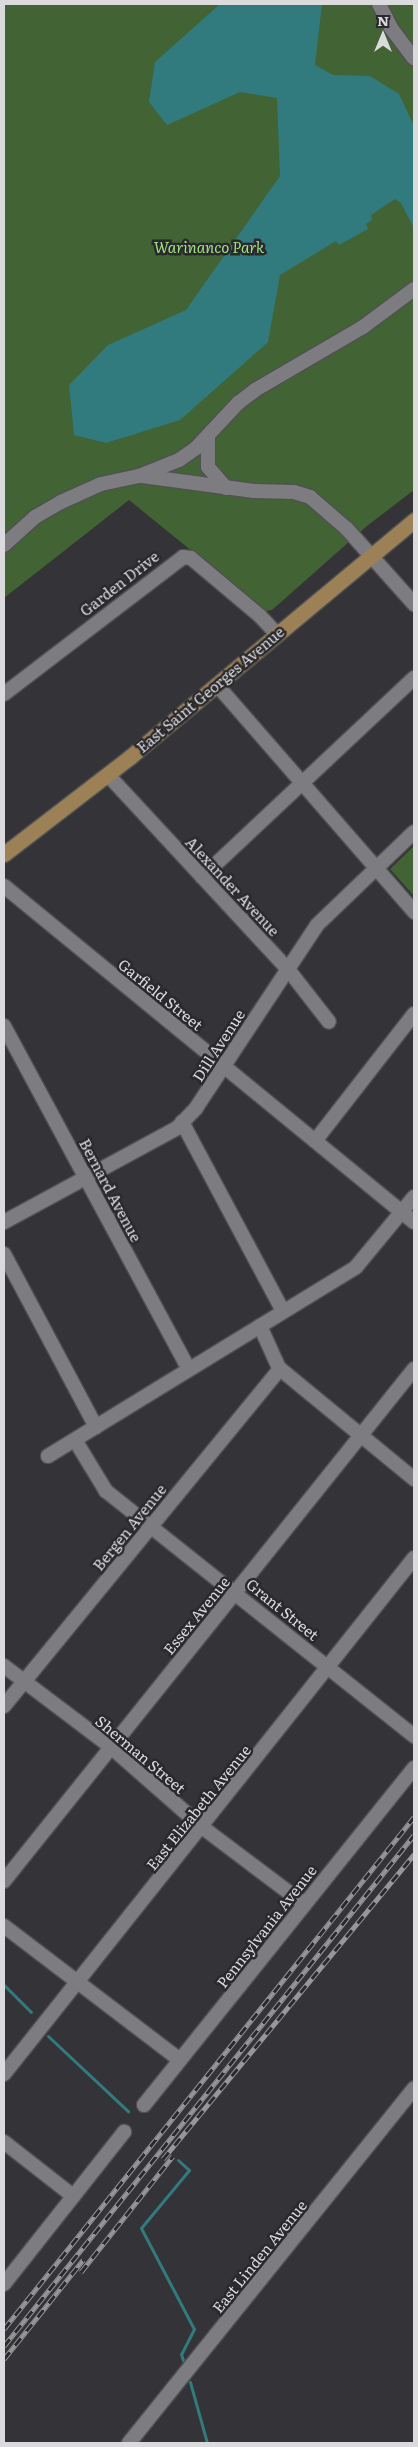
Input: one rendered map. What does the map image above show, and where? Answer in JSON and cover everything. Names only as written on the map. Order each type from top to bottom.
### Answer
[{"type":"main road","name":"East Saint Georges Avenue","points":[[4,854],[108,775],[217,685],[276,633],[414,520]]},
{"type":"street","points":[[379,4],[391,28],[414,58]]},
{"type":"street","points":[[4,545],[35,517],[61,502],[101,484],[139,476],[179,460],[208,436],[238,403],[255,390],[363,327],[414,289]]},
{"type":"street","points":[[208,436],[208,466],[226,488]]},
{"type":"street","points":[[139,476],[226,488],[294,492],[310,497],[347,529],[414,604]]},
{"type":"street","name":"Garden Drive","points":[[4,694],[183,557],[191,558],[260,616],[276,633]]},
{"type":"street","points":[[202,877],[414,678]]},
{"type":"street","points":[[217,685],[414,912]]},
{"type":"street","name":"Alexander Avenue","points":[[108,775],[287,968],[330,1022]]},
{"type":"street","name":"Dill Avenue","points":[[4,1222],[182,1122],[196,1108],[317,925],[414,832]]},
{"type":"street","name":"Garfield Street","points":[[4,886],[414,1222]]},
{"type":"street","points":[[314,1140],[414,1014]]},
{"type":"street","name":"Bernard Avenue","points":[[4,1026],[189,1370]]},
{"type":"street","points":[[182,1122],[283,1311]]},
{"type":"street","points":[[48,1456],[356,1266],[414,1197]]},
{"type":"street","points":[[4,1254],[96,1426]]},
{"type":"street","points":[[260,1326],[280,1368],[414,1479]]},
{"type":"street","name":"Bergen Avenue","points":[[4,1706],[280,1368]]},
{"type":"street","name":"Essex Avenue","points":[[4,1881],[414,1369]]},
{"type":"street","name":"Grant Street","points":[[75,1440],[106,1491],[236,1592],[414,1736]]},
{"type":"street","name":"East Elizabeth Avenue","points":[[4,2074],[330,1668],[414,1558]]},
{"type":"street","name":"Sherman Street","points":[[4,1666],[111,1747],[202,1827],[304,1904]]},
{"type":"street","name":"Pennsylvania Avenue","points":[[144,2105],[414,1768]]},
{"type":"street","points":[[4,1926],[76,1984],[180,2060]]},
{"type":"street","name":"East Linden Avenue","points":[[130,2443],[414,2088]]},
{"type":"street","points":[[4,2284],[124,2132]]},
{"type":"street","points":[[4,2142],[73,2196]]},
{"type":"green space","name":"Warinanco Park","points":[[4,4],[414,4],[414,490],[367,526],[272,610],[266,611],[129,500],[4,598]]},
{"type":"green space","points":[[414,846],[414,896],[390,869]]},
{"type":"water","points":[[220,4],[322,4],[315,65],[333,75],[370,76],[399,94],[414,126],[414,228],[401,203],[395,199],[371,215],[372,220],[366,224],[368,229],[339,245],[336,241],[280,275],[268,342],[180,420],[106,443],[74,435],[69,385],[108,345],[186,310],[280,176],[277,98],[240,92],[167,125],[149,102],[155,62]]},
{"type":"waterway","points":[[4,1985],[31,2012]]},
{"type":"waterway","points":[[48,2036],[128,2111]]},
{"type":"waterway","points":[[178,2160],[189,2170],[141,2228],[194,2329],[181,2354],[184,2363]]},
{"type":"waterway","points":[[190,2382],[207,2443]]},
{"type":"railway","points":[[4,2329],[414,1817]]},
{"type":"railway","points":[[4,2346],[414,1835]]},
{"type":"railway","points":[[163,2159],[414,1854]]},
{"type":"railway","points":[[81,2272],[173,2156]]},
{"type":"railway","points":[[4,2359],[83,2260]]}]
